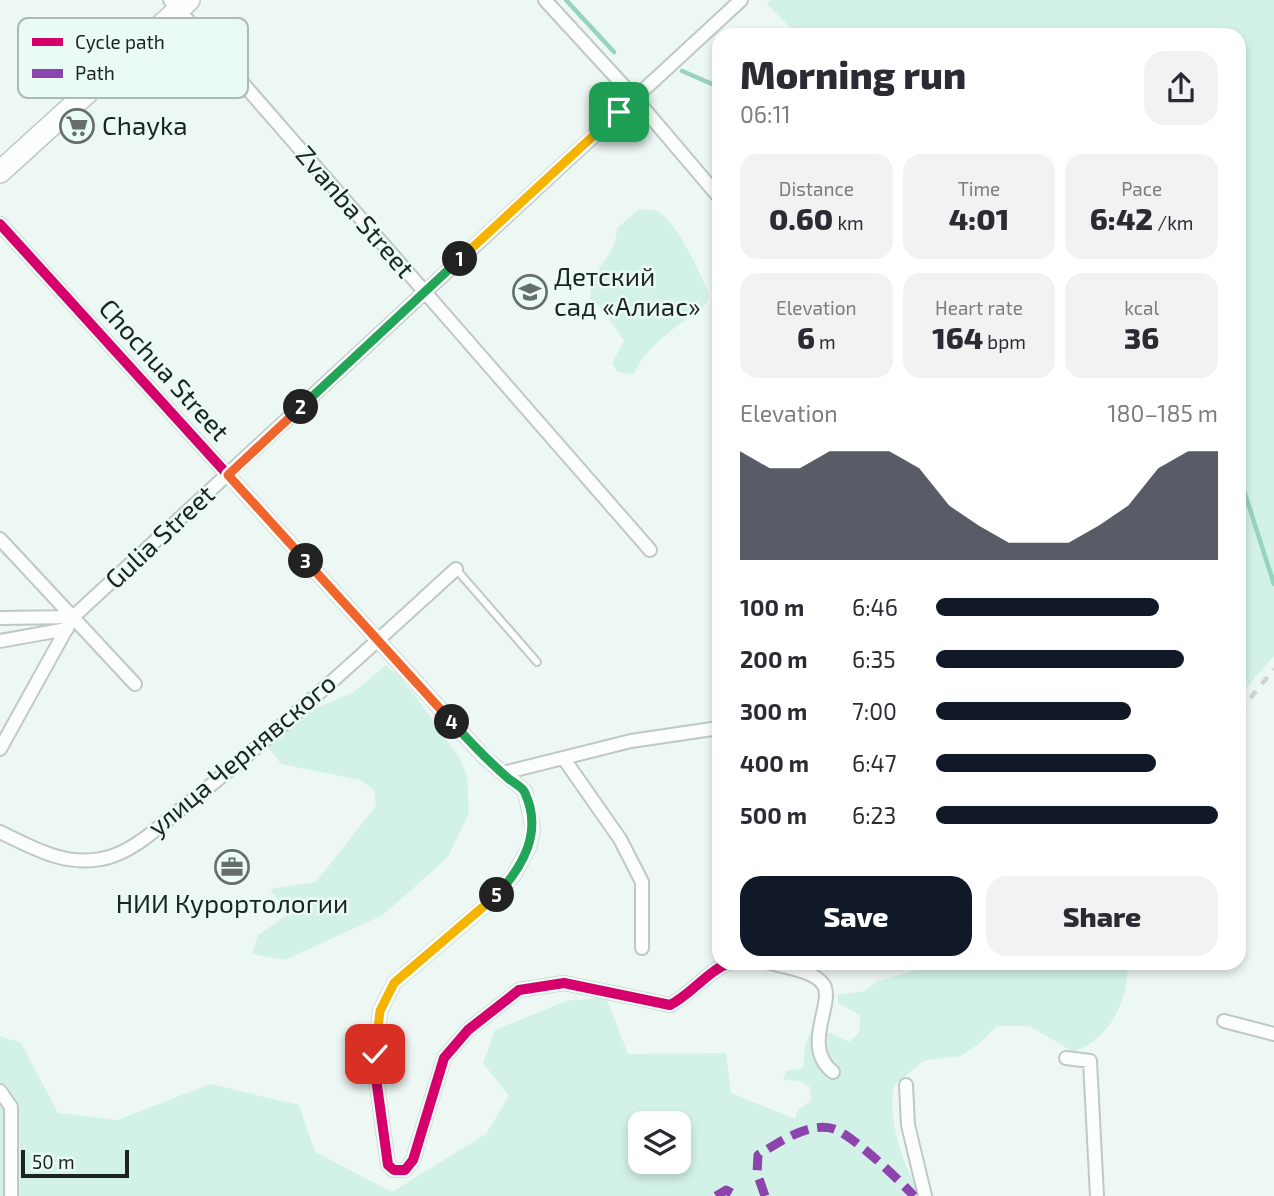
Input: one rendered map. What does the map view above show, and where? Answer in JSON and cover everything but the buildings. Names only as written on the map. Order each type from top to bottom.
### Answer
[{"type":"highway","points":[[163,18],[179,3]]},
{"type":"highway","points":[[0,172],[78,98]]},
{"type":"street","points":[[545,0],[634,97],[712,189]]},
{"type":"street","name":"Gulia Street","points":[[0,749],[73,617],[741,0]]},
{"type":"street","name":"Zvanba Street","points":[[179,3],[192,18]]},
{"type":"street","name":"Zvanba Street","points":[[248,84],[650,550]]},
{"type":"street","name":"Chochua Street","points":[[0,224],[485,758],[525,791],[533,828],[529,847],[514,875],[492,900],[394,983],[380,1011],[375,1071],[388,1165],[394,1170],[405,1170],[413,1160],[444,1058],[468,1030],[519,990],[564,982],[670,1005],[683,998],[715,970]]},
{"type":"street","points":[[0,539],[135,684]]},
{"type":"street","name":"улица Чернявского","points":[[0,832],[57,858],[80,862],[114,854],[133,845],[222,776],[456,569]]},
{"type":"street","points":[[0,618],[73,617]]},
{"type":"street","points":[[0,641],[66,629]]},
{"type":"street","points":[[503,774],[631,741],[712,729]]},
{"type":"street","points":[[564,759],[620,839],[642,882],[642,948]]},
{"type":"street","points":[[793,970],[813,976],[824,985],[826,995],[818,1052],[823,1064],[833,1072]]},
{"type":"street","points":[[1224,1021],[1274,1034]]},
{"type":"street","points":[[1066,1058],[1090,1060],[1097,1196]]},
{"type":"street","points":[[906,1086],[908,1125],[925,1196]]},
{"type":"street","points":[[0,1091],[11,1107],[11,1196]]},
{"type":"lane","points":[[456,569],[537,662]]},
{"type":"green space","points":[[771,0],[1274,0],[1274,656],[1246,688],[1246,28],[791,28],[767,4]]},
{"type":"green space","points":[[639,209],[660,213],[675,228],[709,293],[706,304],[655,344],[639,363],[634,374],[618,372],[612,363],[624,341],[602,309],[590,298],[591,287],[613,246],[617,228]]},
{"type":"green space","points":[[386,665],[416,697],[459,757],[467,776],[469,813],[448,857],[383,915],[285,960],[252,954],[258,935],[289,914],[270,889],[316,882],[376,806],[374,790],[360,780],[281,764],[268,747],[307,712],[354,692]]},
{"type":"green space","points":[[917,970],[1128,970],[1120,1005],[1108,1027],[1098,1037],[1074,1052],[1029,1026],[997,1026],[980,1043],[961,1056],[925,1060],[894,1085],[892,1106],[896,1136],[919,1196],[0,1196],[0,1036],[21,1043],[58,1113],[118,1120],[210,1084],[299,1105],[315,1152],[392,1192],[486,1134],[509,1096],[483,1063],[495,1030],[566,1001],[606,997],[628,1054],[726,1053],[731,1093],[795,1119],[798,1110],[811,1100],[810,1087],[798,1081],[783,1080],[786,1071],[803,1068],[805,1045],[811,1032],[831,1033],[849,1042],[859,1033],[860,1015],[838,1003],[838,995],[864,991],[877,981]]},
{"type":"waterway","points":[[566,0],[614,52]]},
{"type":"waterway","points":[[682,71],[712,84]]},
{"type":"waterway","points":[[1246,497],[1274,584]]},
{"type":"railway","points":[[1246,703],[1274,669]]},
{"type":"marked path","points":[[765,1196],[757,1173],[758,1155],[794,1134],[824,1127],[843,1133],[853,1140],[914,1196]]},
{"type":"marked path","points":[[716,1196],[726,1190],[737,1196]]},
{"type":"cycle path","points":[[0,224],[485,758],[525,791],[533,829],[529,847],[514,875],[492,900],[394,983],[380,1011],[375,1071],[388,1165],[394,1170],[405,1170],[413,1160],[444,1058],[468,1030],[519,990],[564,983],[670,1005],[716,970]]},
{"type":"place","name":"Chayka","points":[[77,126]]},
{"type":"place","name":"Детский сад «Алиас»","points":[[530,292]]},
{"type":"place","name":"НИИ Курортологии","points":[[232,867]]},
{"type":"route","points":[[375,1054],[380,1011],[394,983],[492,900],[514,875],[529,847],[533,828],[525,791],[485,758],[228,475],[619,112]]}]
